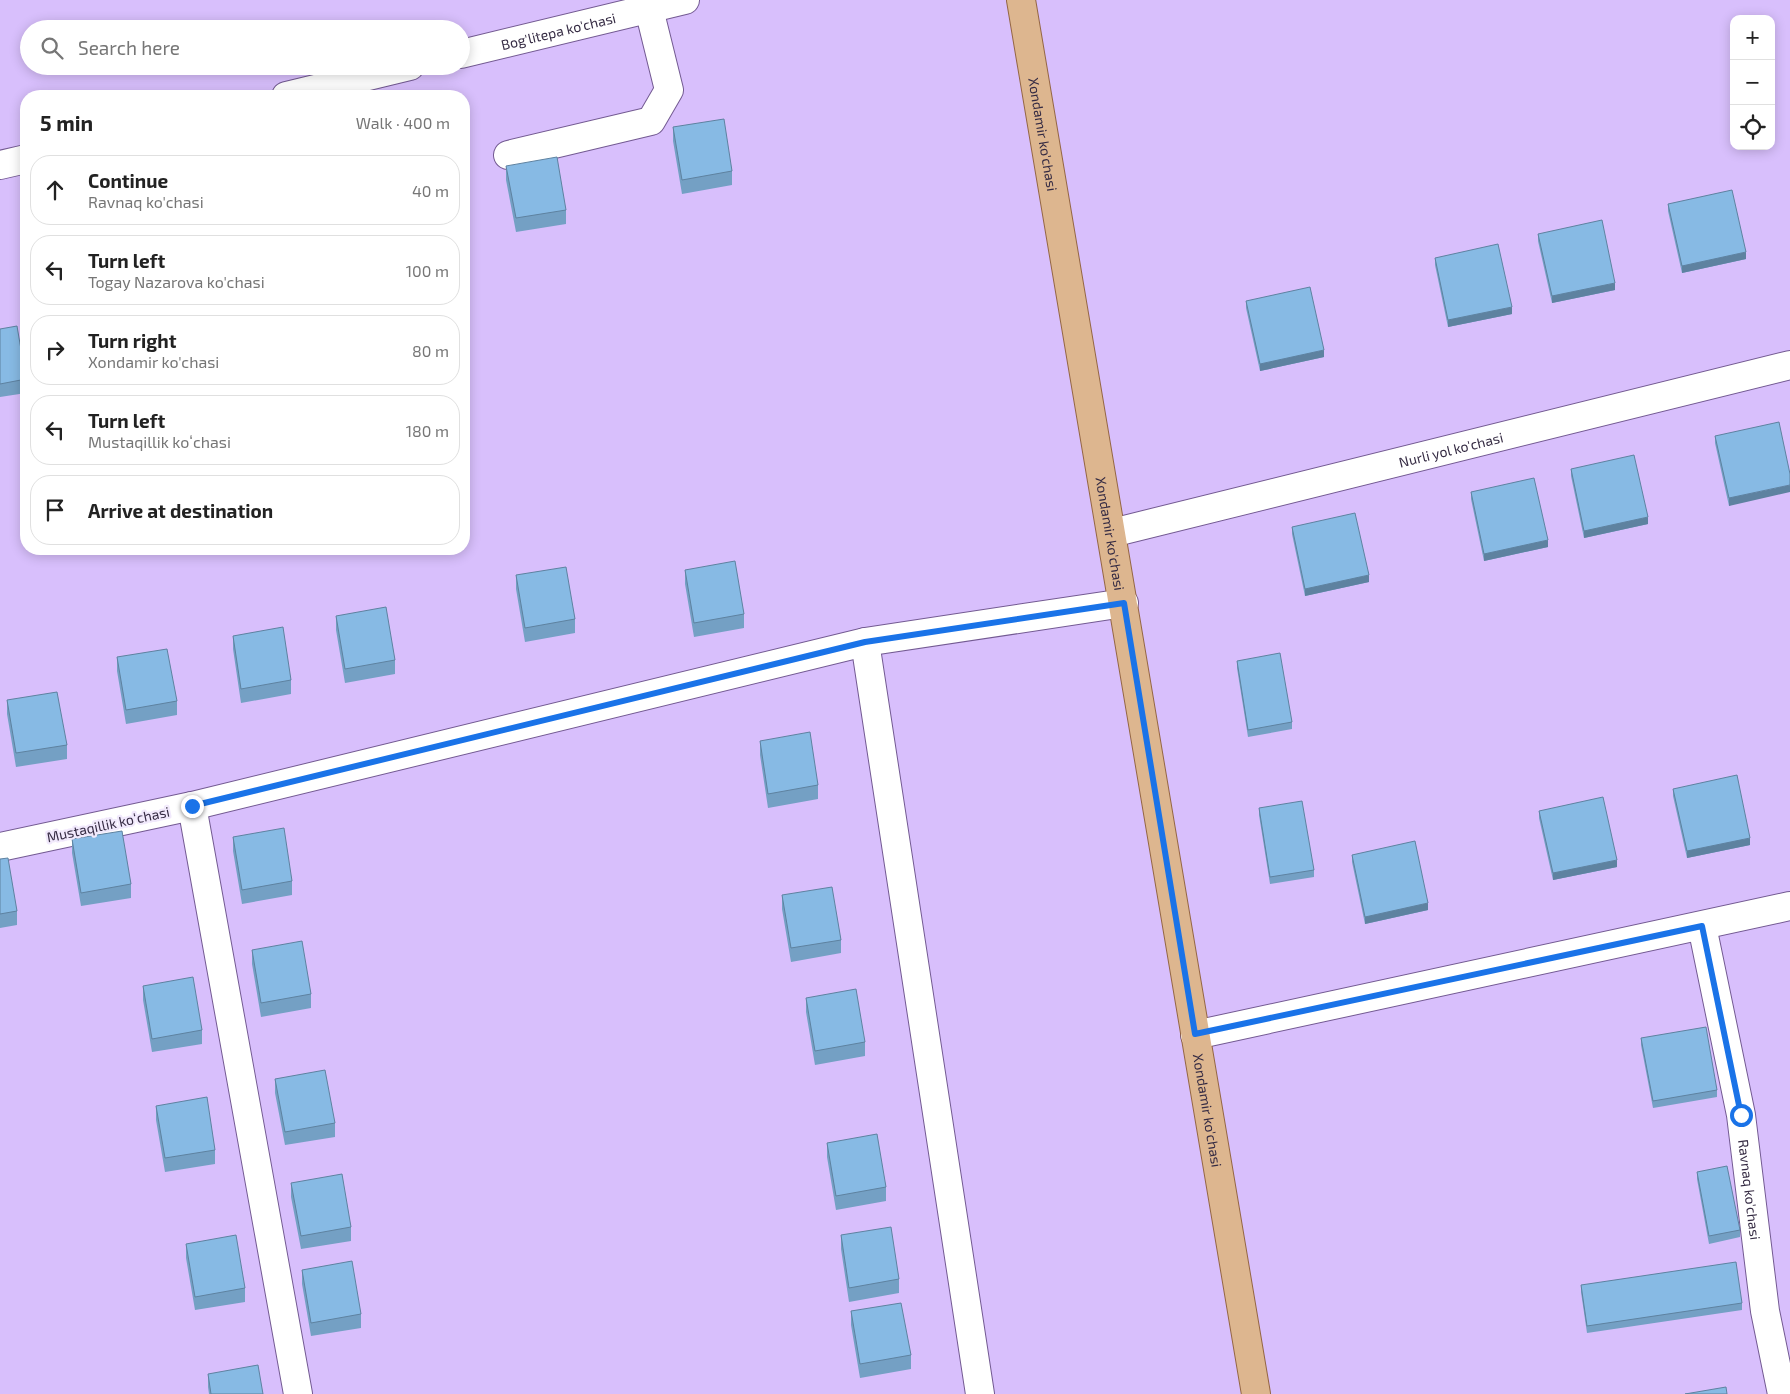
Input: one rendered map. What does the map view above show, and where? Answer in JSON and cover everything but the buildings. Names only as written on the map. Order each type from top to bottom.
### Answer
[{"type":"main road","name":"Xondamir ko'chasi","points":[[1021,0],[1256,1394]]},
{"type":"street","name":"Bog'litepa ko'chasi","points":[[470,52],[685,0]]},
{"type":"street","points":[[508,155],[651,121],[669,90],[649,9]]},
{"type":"street","points":[[311,90],[373,75]]},
{"type":"street","points":[[0,165],[20,160]]},
{"type":"street","name":"Nurli yol ko'chasi","points":[[1112,533],[1790,365]]},
{"type":"street","name":"Mustaqillik koʻchasi","points":[[0,847],[192,806],[865,642],[1124,603]]},
{"type":"street","points":[[865,642],[980,1394]]},
{"type":"street","points":[[192,806],[298,1394]]},
{"type":"street","points":[[1195,1034],[1790,906]]},
{"type":"street","name":"Ravnaq ko'chasi","points":[[1702,926],[1741,1115],[1766,1311],[1782,1394]]},
{"type":"route","points":[[192,806],[865,642],[1124,603],[1195,1034],[1702,926],[1741,1115]]}]
